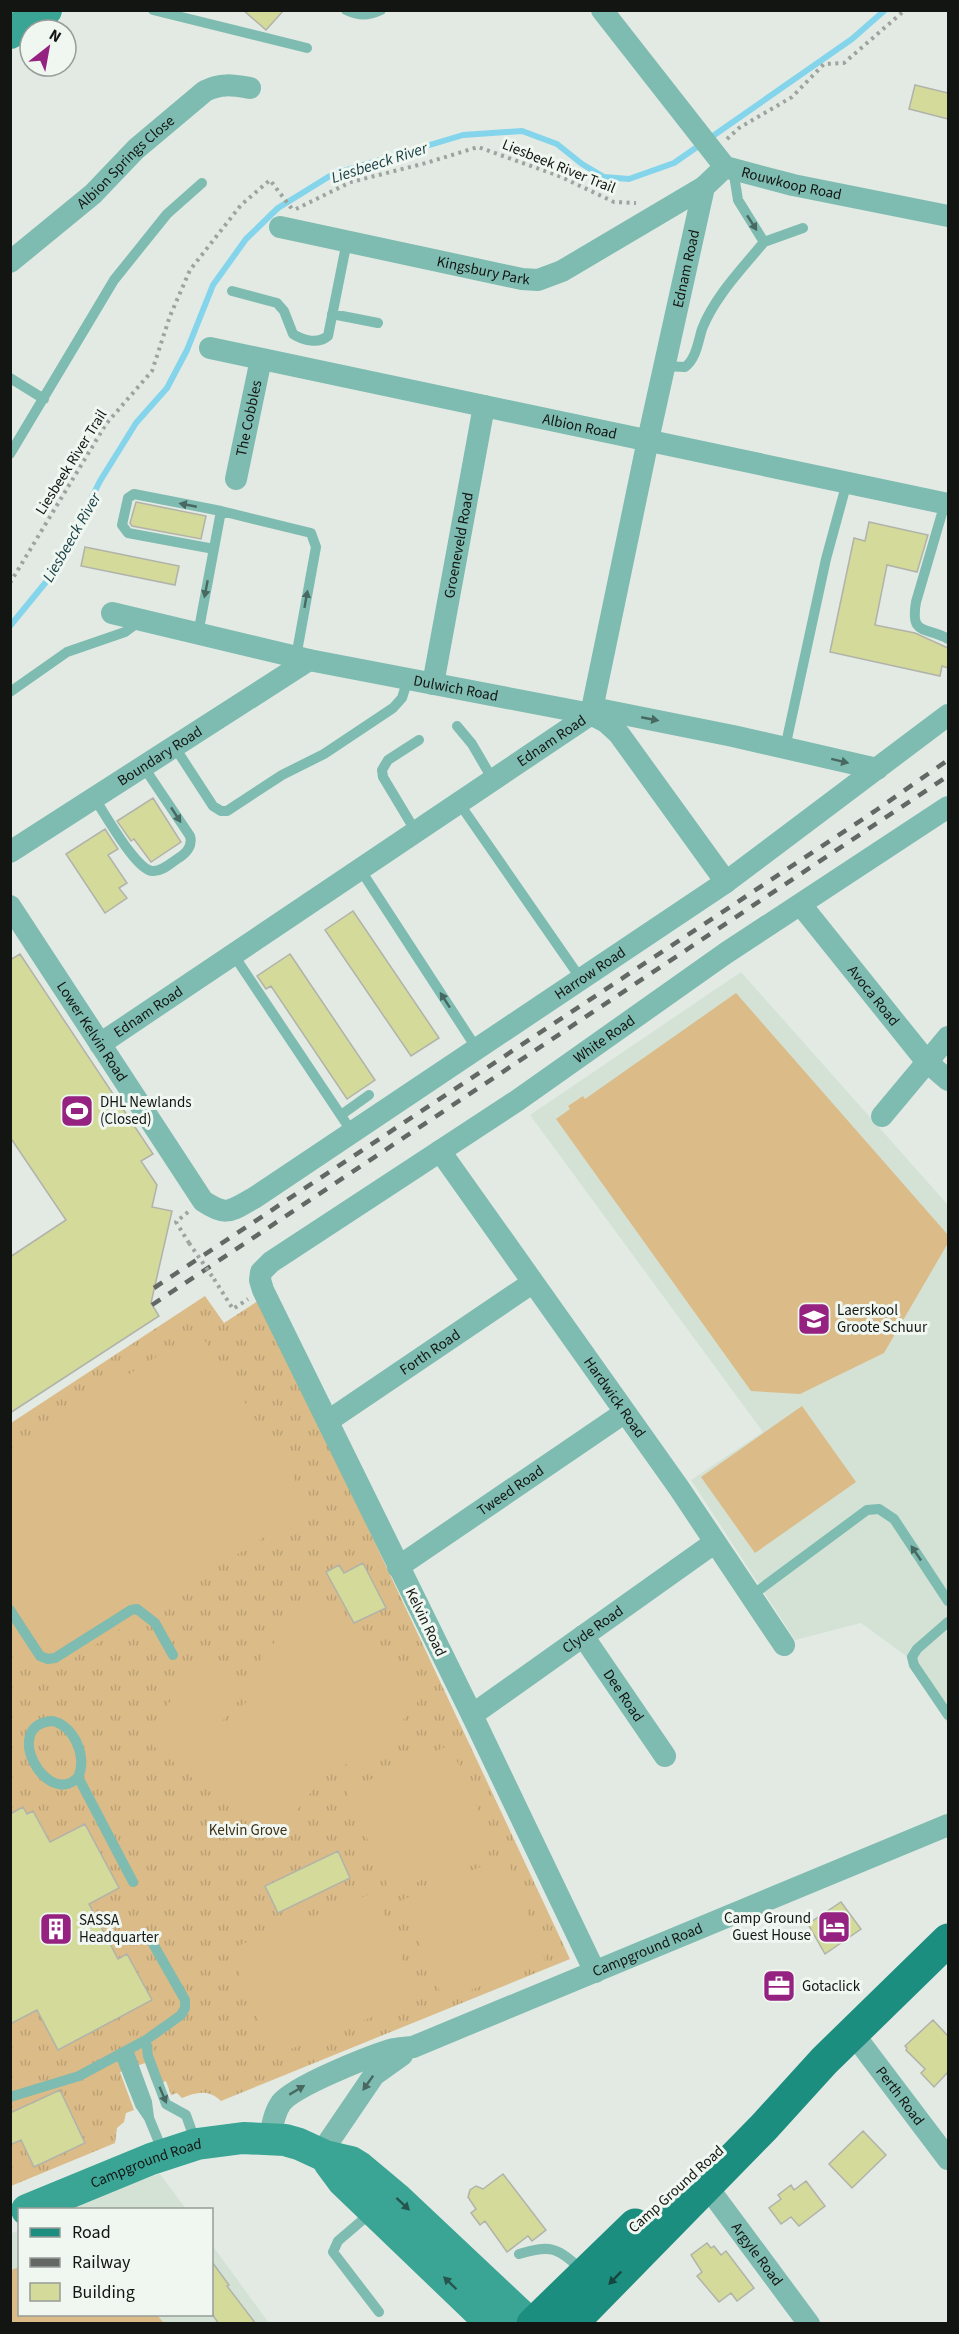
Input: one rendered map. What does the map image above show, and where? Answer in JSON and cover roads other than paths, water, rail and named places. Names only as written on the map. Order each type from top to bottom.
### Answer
[{"type":"main road","name":"Camp Ground Road","points":[[571,2324],[778,2113],[852,2032],[948,1940]]},
{"type":"main road","name":"Camp Ground Road","points":[[531,2324],[669,2193],[824,2061]]},
{"type":"main road","name":"Campground Road","points":[[32,2208],[197,2144],[224,2139],[270,2138],[299,2144],[351,2162],[377,2181],[531,2324]]},
{"type":"main road","points":[[323,2154],[343,2181],[492,2324]]},
{"type":"street","points":[[602,10],[724,163],[704,187]]},
{"type":"street","name":"Albion Springs Close","points":[[10,262],[93,194],[128,156],[205,91],[227,84],[250,88]]},
{"type":"street","name":"Rouwkoop Road","points":[[724,163],[793,185],[948,216]]},
{"type":"street","name":"Kingsbury Park","points":[[287,219],[347,241],[522,279],[538,280],[562,271],[704,187]]},
{"type":"street","name":"Ednam Road","points":[[100,1044],[592,711],[648,440],[704,187]]},
{"type":"street","name":"Albion Road","points":[[210,348],[947,504]]},
{"type":"street","name":"The Cobbles","points":[[236,479],[261,359]]},
{"type":"street","name":"Groeneveld Road","points":[[433,684],[484,406]]},
{"type":"street","name":"Dulwich Road","points":[[112,613],[302,658],[433,684],[592,711],[619,734],[726,882]]},
{"type":"street","name":"Boundary Road","points":[[10,852],[144,766],[302,658]]},
{"type":"street","points":[[592,711],[785,748],[877,770]]},
{"type":"street","name":"Harrow Road","points":[[220,1212],[234,1209],[254,1198],[347,1123],[477,1049],[726,882],[948,715]]},
{"type":"street","name":"White Road","points":[[261,1272],[311,1234],[518,1100],[726,953],[948,807]]},
{"type":"street","name":"Avoca Road","points":[[801,905],[927,1062],[948,1080]]},
{"type":"street","name":"Lower Kelvin Road","points":[[10,906],[203,1201],[220,1212]]},
{"type":"street","points":[[882,1116],[948,1037]]},
{"type":"street","name":"Hardwick Road","points":[[440,1151],[679,1488],[784,1645]]},
{"type":"street","name":"Kelvin Road","points":[[261,1272],[263,1290],[472,1715],[595,1972]]},
{"type":"street","name":"Forth Road","points":[[328,1421],[532,1283]]},
{"type":"street","name":"Tweed Road","points":[[398,1567],[624,1413]]},
{"type":"street","name":"Clyde Road","points":[[472,1715],[714,1543]]},
{"type":"street","name":"Dee Road","points":[[583,1636],[665,1756]]},
{"type":"street","name":"Campground Road","points":[[323,2154],[374,2075],[413,2047],[948,1825]]},
{"type":"street","name":"Perth Road","points":[[852,2032],[948,2159]]},
{"type":"street","name":"Campground Road","points":[[270,2138],[275,2114],[281,2104],[288,2095],[302,2086],[390,2050],[413,2047]]},
{"type":"street","name":"Argyle Road","points":[[706,2185],[809,2324]]},
{"type":"lane","points":[[153,10],[307,48]]},
{"type":"lane","points":[[346,10],[356,15],[366,15],[381,10]]},
{"type":"lane","points":[[724,163],[738,200],[764,242]]},
{"type":"lane","points":[[10,454],[114,280],[167,214],[202,183]]},
{"type":"lane","points":[[664,366],[688,365],[703,327],[717,301],[764,242],[803,228]]},
{"type":"lane","points":[[232,291],[277,303],[284,311],[293,334],[313,341],[323,340],[328,336],[347,241]]},
{"type":"lane","points":[[332,314],[378,323]]},
{"type":"lane","points":[[10,378],[44,399]]},
{"type":"lane","points":[[785,748],[826,559],[847,482]]},
{"type":"lane","points":[[214,549],[128,533],[122,525],[126,502],[130,495],[221,511],[307,530],[313,536],[316,547],[302,658]]},
{"type":"lane","points":[[947,504],[916,602],[914,619],[918,628],[948,639]]},
{"type":"lane","points":[[198,634],[221,511]]},
{"type":"lane","points":[[10,692],[67,652],[125,632],[142,620]]},
{"type":"lane","points":[[174,746],[213,806],[222,812],[227,811],[282,775],[324,754],[393,708],[402,698],[408,679]]},
{"type":"lane","points":[[457,726],[472,744],[493,780]]},
{"type":"lane","points":[[416,832],[383,777],[382,770],[388,760],[419,740]]},
{"type":"lane","points":[[94,798],[141,866],[155,872],[175,861],[187,850],[191,841],[190,836],[144,766]]},
{"type":"lane","points":[[459,803],[581,979]]},
{"type":"lane","points":[[360,869],[477,1049]]},
{"type":"lane","points":[[233,954],[347,1123],[369,1095]]},
{"type":"lane","points":[[751,1596],[867,1510],[879,1509],[894,1520],[948,1601]]},
{"type":"lane","points":[[10,1610],[40,1656],[48,1659],[55,1658],[131,1610],[137,1609],[155,1623],[173,1655]]},
{"type":"lane","points":[[948,1622],[917,1649],[912,1657],[914,1665],[948,1715]]},
{"type":"lane","points":[[78,1777],[69,1784],[57,1785],[50,1782],[31,1762],[25,1746],[27,1737],[33,1728],[52,1721],[61,1723],[73,1735],[82,1767],[78,1777],[132,1882]]},
{"type":"lane","points":[[10,2097],[79,2076],[146,2040],[181,2015],[185,2006],[184,1998],[153,1942]]},
{"type":"lane","points":[[146,2040],[148,2056],[166,2104],[186,2115],[197,2144]]},
{"type":"lane","points":[[124,2052],[140,2105],[149,2118],[165,2155]]},
{"type":"lane","points":[[375,2210],[338,2241],[333,2252],[380,2312]]},
{"type":"lane","points":[[519,2254],[538,2248],[552,2248],[586,2273]]},
{"type":"waterway","name":"Liesbeeck River","points":[[10,626],[55,571],[100,481],[136,423],[167,388],[187,350],[213,285],[246,239],[278,208],[333,174],[463,135],[522,131],[557,144],[582,164],[604,177],[629,179],[674,163],[852,39],[885,10]]},
{"type":"railway","points":[[154,1288],[875,811],[948,760]]},
{"type":"railway","points":[[152,1305],[948,776]]},
{"type":"place","name":"DHL Newlands (Closed)","points":[[77,1111]]},
{"type":"place","name":"Laerskool Groote Schuur","points":[[814,1319]]},
{"type":"place","name":"Camp Ground Guest House","points":[[834,1927]]},
{"type":"place","name":"SASSA Headquarter","points":[[56,1929]]},
{"type":"place","name":"Gotaclick","points":[[779,1986]]},
{"type":"park label","name":"Kelvin Grove","points":[[248,1830]]}]
